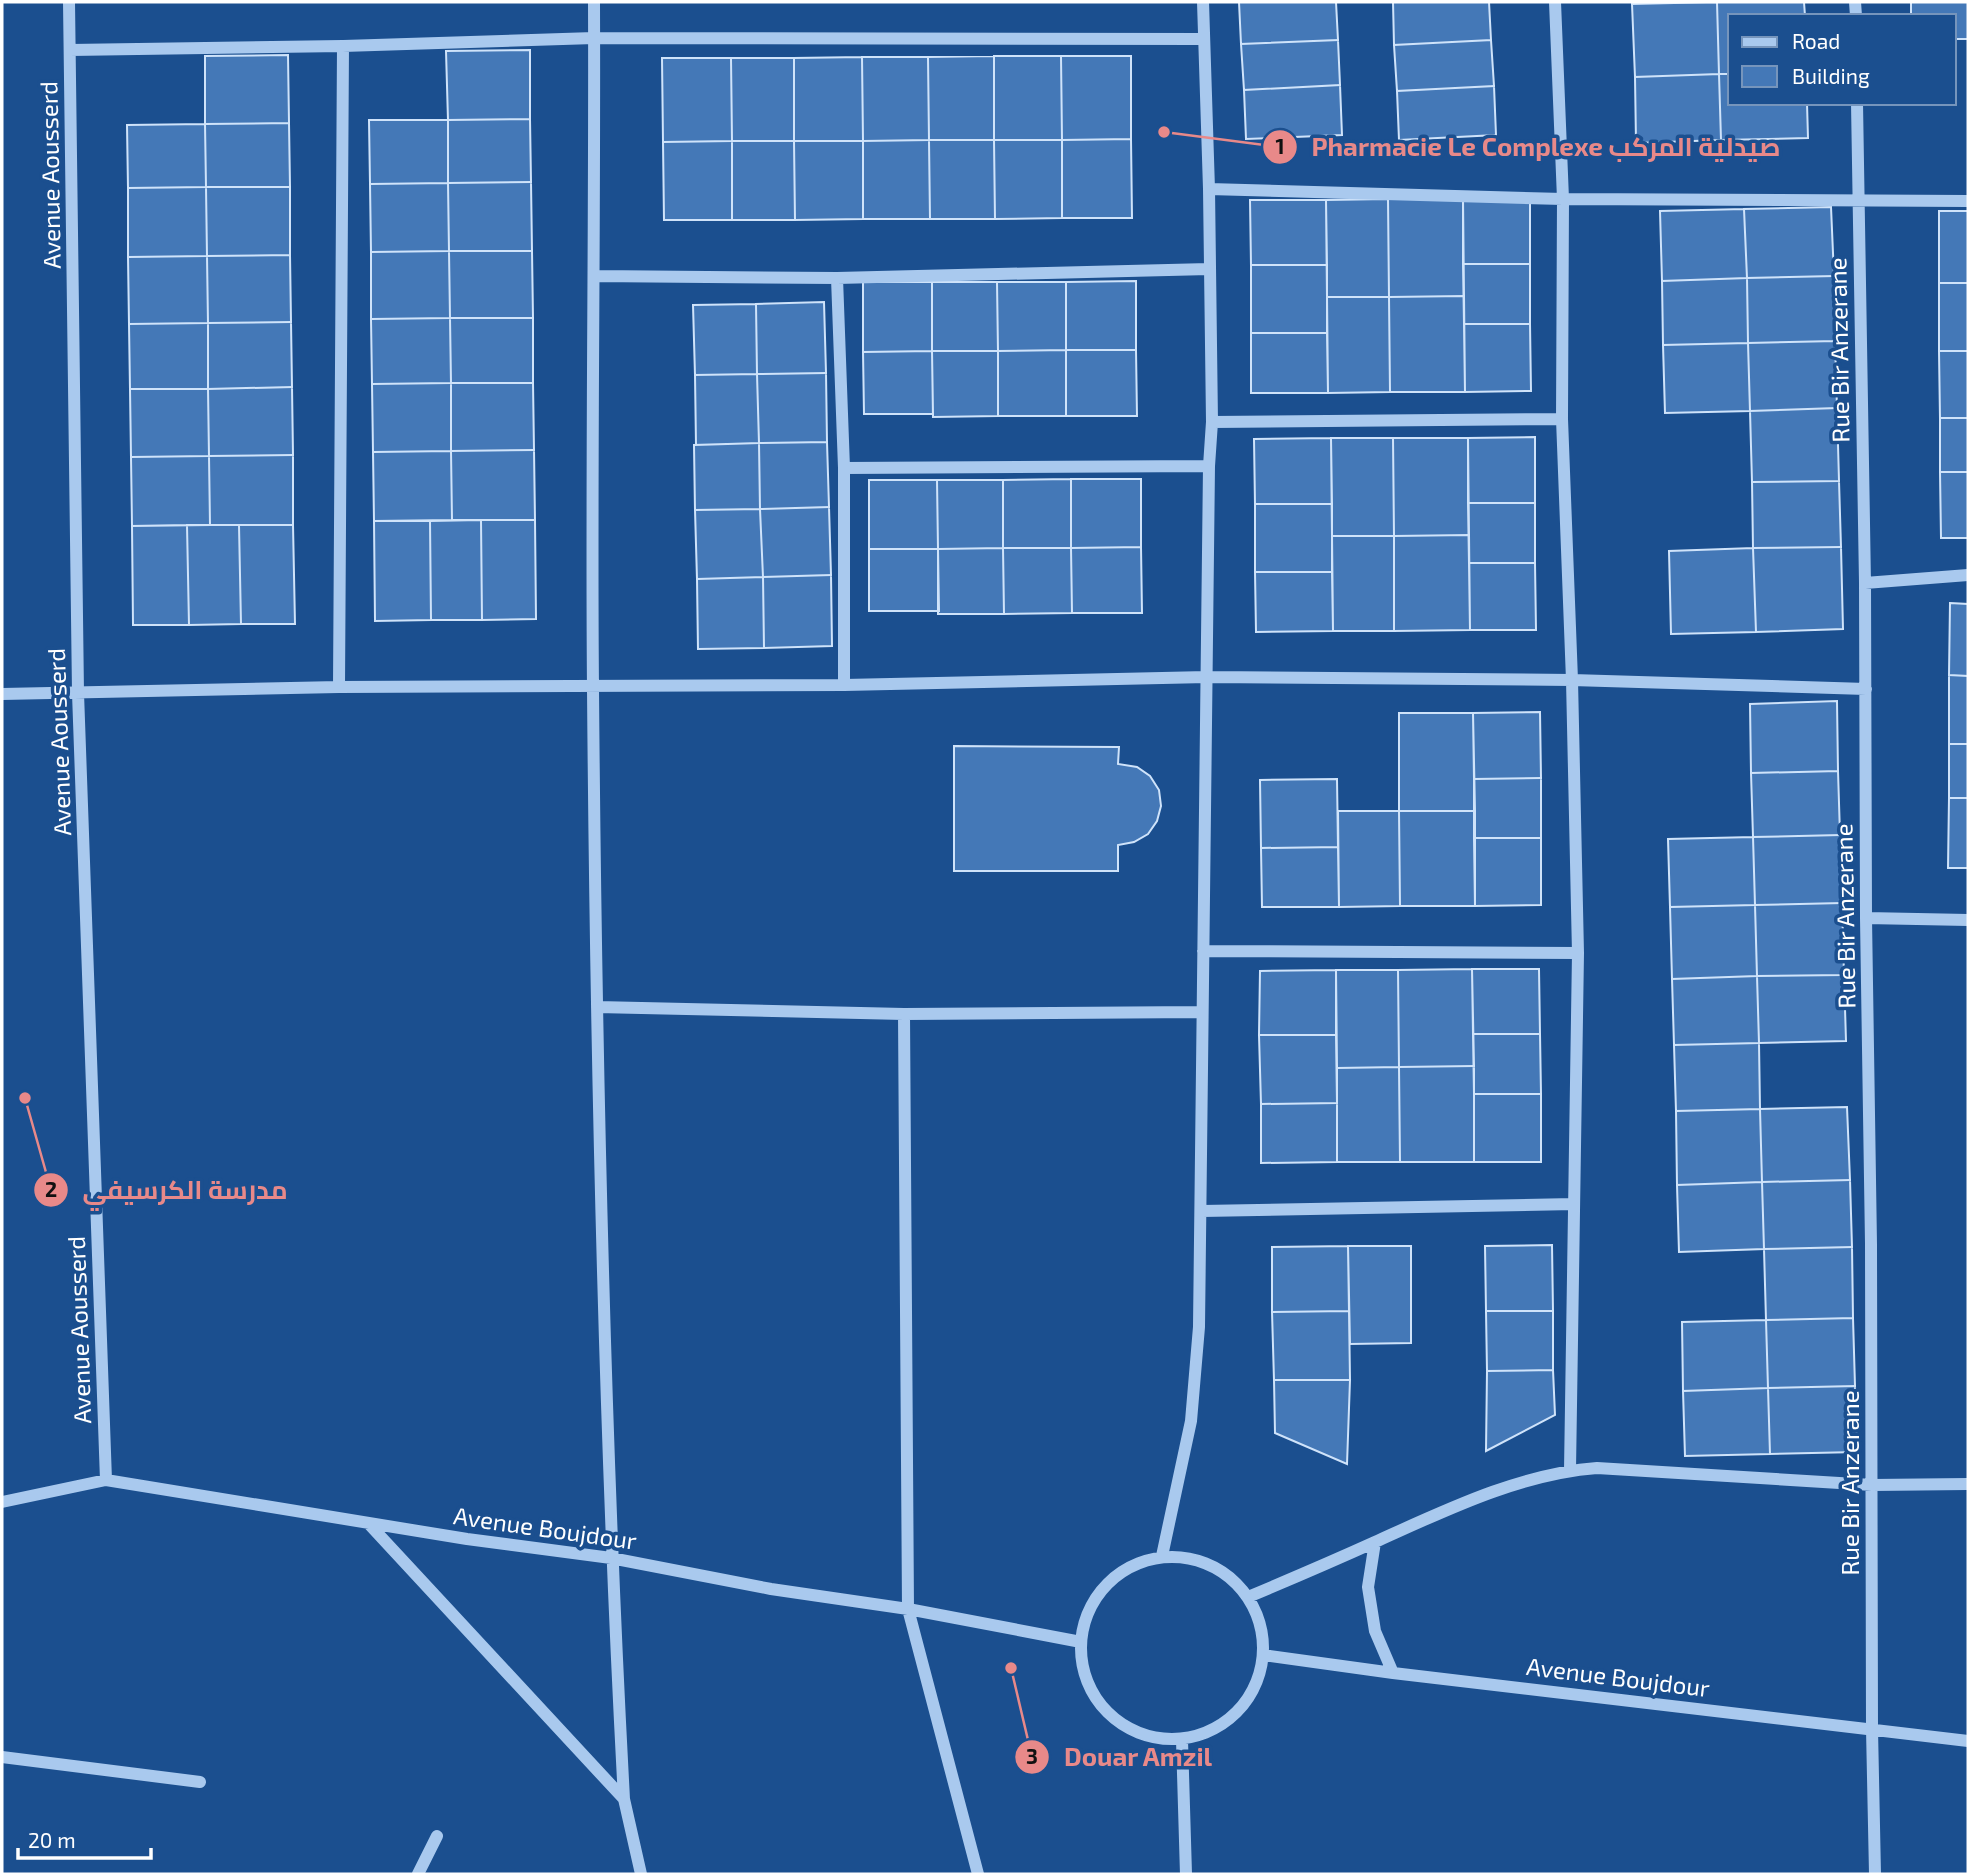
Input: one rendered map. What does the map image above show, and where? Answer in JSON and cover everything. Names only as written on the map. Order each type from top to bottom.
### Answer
[{"type":"street","name":"Avenue Aousserd","points":[[69,2],[78,693],[107,1480]]},
{"type":"street","points":[[594,2],[593,686],[597,1007],[611,1558],[624,1800],[641,1874]]},
{"type":"street","points":[[1162,1556],[1191,1420],[1199,1327],[1209,466],[1212,422],[1203,2]]},
{"type":"street","points":[[1555,2],[1563,199],[1562,419],[1572,680],[1578,953],[1570,1470]]},
{"type":"street","points":[[70,50],[343,46],[594,38],[1204,39]]},
{"type":"street","points":[[339,687],[343,46]]},
{"type":"street","name":"Rue Bir Anzerane","points":[[1857,105],[1865,583],[1875,1874]]},
{"type":"street","points":[[1209,189],[1563,199],[1968,201]]},
{"type":"street","points":[[594,276],[837,278],[1209,268]]},
{"type":"street","points":[[837,278],[844,468],[844,685]]},
{"type":"street","points":[[1212,422],[1562,419]]},
{"type":"street","points":[[844,468],[1209,466]]},
{"type":"street","points":[[1865,583],[1968,575]]},
{"type":"street","points":[[2,694],[339,687],[844,685],[1207,677],[1572,680],[1866,689]]},
{"type":"street","points":[[1866,918],[1968,920]]},
{"type":"street","points":[[1203,951],[1578,953]]},
{"type":"street","points":[[597,1007],[904,1014],[1202,1012]]},
{"type":"street","points":[[904,1014],[908,1609],[978,1874]]},
{"type":"street","points":[[1202,1212],[1574,1204]]},
{"type":"street","points":[[1248,1597],[1440,1512],[1570,1470],[1597,1468],[1871,1485],[1968,1484]]},
{"type":"street","name":"Avenue Boujdour","points":[[2,1502],[107,1480],[368,1524],[611,1558],[1081,1642]]},
{"type":"street","points":[[368,1524],[624,1800]]},
{"type":"street","points":[[1375,1542],[1368,1587],[1375,1631],[1393,1673]]},
{"type":"street","points":[[1162,1556],[1195,1559],[1225,1573],[1248,1597],[1261,1625],[1263,1654],[1256,1685],[1238,1712],[1213,1731],[1182,1740],[1150,1737],[1122,1724],[1098,1702],[1085,1673],[1081,1642],[1086,1617],[1098,1594],[1115,1576],[1138,1563],[1162,1556]]},
{"type":"street","name":"Avenue Boujdour","points":[[1263,1654],[1393,1673],[1968,1741]]},
{"type":"street","points":[[1182,1740],[1186,1874]]},
{"type":"street","points":[[2,1757],[200,1782]]},
{"type":"street","points":[[418,1874],[438,1836]]},
{"type":"building","points":[[1239,2],[1336,2],[1338,40],[1241,44]]},
{"type":"building","points":[[1393,2],[1489,2],[1491,40],[1394,45]]},
{"type":"building","points":[[1632,2],[1717,2],[1632,4]]},
{"type":"building","points":[[1717,2],[1804,2],[1805,14],[1728,14],[1728,74],[1719,74]]},
{"type":"building","points":[[1717,2],[1719,74],[1635,77],[1632,4]]},
{"type":"building","points":[[1911,2],[1968,2],[1968,39],[1956,39],[1956,14],[1911,14]]},
{"type":"building","points":[[1338,40],[1340,85],[1244,90],[1241,44]]},
{"type":"building","points":[[1491,40],[1494,86],[1397,91],[1394,45]]},
{"type":"building","points":[[530,50],[530,119],[448,120],[446,51]]},
{"type":"building","points":[[288,55],[289,123],[205,124],[205,56]]},
{"type":"building","points":[[994,56],[1061,56],[1062,140],[994,140]]},
{"type":"building","points":[[994,56],[994,140],[929,140],[928,57]]},
{"type":"building","points":[[1061,56],[1131,56],[1131,139],[1062,140]]},
{"type":"building","points":[[862,57],[863,141],[794,141],[794,58]]},
{"type":"building","points":[[862,57],[928,57],[929,140],[863,141]]},
{"type":"building","points":[[662,58],[731,58],[732,141],[663,142]]},
{"type":"building","points":[[731,58],[794,58],[794,141],[732,141]]},
{"type":"building","points":[[1719,74],[1721,140],[1636,143],[1635,77]]},
{"type":"building","points":[[1719,74],[1728,74],[1728,105],[1807,105],[1808,138],[1721,140]]},
{"type":"building","points":[[1340,85],[1342,135],[1246,139],[1244,90]]},
{"type":"building","points":[[1494,86],[1496,135],[1399,140],[1397,91]]},
{"type":"building","points":[[530,119],[531,182],[448,183],[448,120]]},
{"type":"building","points":[[369,120],[448,120],[448,183],[370,184]]},
{"type":"building","points":[[289,123],[290,187],[206,187],[205,124]]},
{"type":"building","points":[[205,124],[206,187],[128,188],[127,125]]},
{"type":"building","points":[[1131,139],[1132,218],[1062,218],[1062,140]]},
{"type":"building","points":[[929,140],[994,140],[995,219],[930,219]]},
{"type":"building","points":[[929,140],[930,219],[863,219],[863,141]]},
{"type":"building","points":[[994,140],[1062,140],[1062,218],[995,219]]},
{"type":"building","points":[[732,141],[794,141],[795,220],[732,220]]},
{"type":"building","points":[[732,141],[732,220],[664,220],[663,142]]},
{"type":"building","points":[[794,141],[863,141],[863,219],[795,220]]},
{"type":"building","points":[[531,182],[532,251],[449,251],[448,183]]},
{"type":"building","points":[[448,183],[449,251],[371,252],[370,184]]},
{"type":"building","points":[[206,187],[290,187],[290,255],[207,256]]},
{"type":"building","points":[[206,187],[207,256],[128,257],[128,188]]},
{"type":"building","points":[[1530,198],[1530,264],[1463,264],[1463,199]]},
{"type":"building","points":[[1388,199],[1463,199],[1464,296],[1389,297]]},
{"type":"building","points":[[1388,199],[1389,297],[1327,297],[1326,200]]},
{"type":"building","points":[[1250,200],[1326,200],[1327,265],[1251,265]]},
{"type":"building","points":[[1831,207],[1834,276],[1747,278],[1744,209]]},
{"type":"building","points":[[1744,209],[1747,278],[1662,281],[1660,211]]},
{"type":"building","points":[[1939,211],[1968,211],[1968,283],[1939,283]]},
{"type":"building","points":[[449,251],[450,318],[371,319],[371,252]]},
{"type":"building","points":[[449,251],[532,251],[533,318],[450,318]]},
{"type":"building","points":[[290,255],[291,322],[208,323],[207,256]]},
{"type":"building","points":[[207,256],[208,323],[129,324],[128,257]]},
{"type":"building","points":[[1463,264],[1530,264],[1530,324],[1464,324]]},
{"type":"building","points":[[1251,265],[1327,265],[1327,333],[1251,333]]},
{"type":"building","points":[[1834,276],[1835,341],[1748,343],[1747,278]]},
{"type":"building","points":[[1747,278],[1748,343],[1663,345],[1662,281]]},
{"type":"building","points":[[1136,281],[1136,350],[1066,350],[1066,282]]},
{"type":"building","points":[[863,282],[932,282],[932,351],[863,352]]},
{"type":"building","points":[[932,282],[997,282],[998,351],[932,351]]},
{"type":"building","points":[[997,282],[1066,282],[1066,350],[998,351]]},
{"type":"building","points":[[1939,283],[1968,283],[1968,351],[1939,351]]},
{"type":"building","points":[[1464,296],[1465,392],[1390,392],[1389,297]]},
{"type":"building","points":[[1327,297],[1389,297],[1390,392],[1328,393]]},
{"type":"building","points":[[824,302],[826,373],[757,374],[756,304]]},
{"type":"building","points":[[756,304],[757,374],[695,375],[693,305]]},
{"type":"building","points":[[450,318],[533,318],[533,383],[451,383]]},
{"type":"building","points":[[450,318],[451,383],[372,384],[371,319]]},
{"type":"building","points":[[291,322],[292,387],[208,389],[208,323]]},
{"type":"building","points":[[208,323],[208,389],[130,389],[129,324]]},
{"type":"building","points":[[1464,324],[1530,324],[1531,391],[1465,392]]},
{"type":"building","points":[[1251,333],[1327,333],[1328,393],[1251,393]]},
{"type":"building","points":[[1835,341],[1837,408],[1750,411],[1748,343]]},
{"type":"building","points":[[1748,343],[1750,411],[1665,413],[1663,345]]},
{"type":"building","points":[[1066,350],[1136,350],[1137,416],[1066,416]]},
{"type":"building","points":[[1066,350],[1066,416],[998,416],[998,351]]},
{"type":"building","points":[[932,351],[933,414],[864,414],[863,352]]},
{"type":"building","points":[[932,351],[998,351],[998,416],[933,417]]},
{"type":"building","points":[[1939,351],[1968,351],[1968,418],[1940,418]]},
{"type":"building","points":[[826,373],[827,442],[759,443],[757,374]]},
{"type":"building","points":[[757,374],[759,443],[696,445],[695,375]]},
{"type":"building","points":[[451,383],[451,451],[373,452],[372,384]]},
{"type":"building","points":[[451,383],[533,383],[534,450],[451,451]]},
{"type":"building","points":[[292,387],[293,455],[209,456],[208,389]]},
{"type":"building","points":[[130,389],[208,389],[209,456],[131,457]]},
{"type":"building","points":[[1837,408],[1839,481],[1752,482],[1750,411]]},
{"type":"building","points":[[1940,418],[1968,418],[1968,472],[1940,472]]},
{"type":"building","points":[[1535,437],[1535,503],[1468,503],[1468,438]]},
{"type":"building","points":[[1331,438],[1332,504],[1255,504],[1254,439]]},
{"type":"building","points":[[1331,438],[1393,438],[1394,536],[1332,536]]},
{"type":"building","points":[[1393,438],[1468,438],[1469,535],[1394,536]]},
{"type":"building","points":[[827,442],[829,507],[760,509],[759,443]]},
{"type":"building","points":[[759,443],[760,509],[695,510],[694,445]]},
{"type":"building","points":[[534,450],[535,520],[452,520],[451,451]]},
{"type":"building","points":[[451,451],[452,520],[374,521],[373,452]]},
{"type":"building","points":[[293,455],[293,525],[210,525],[209,456]]},
{"type":"building","points":[[209,456],[210,525],[132,526],[131,457]]},
{"type":"building","points":[[1940,472],[1968,472],[1968,538],[1941,538]]},
{"type":"building","points":[[1071,479],[1141,479],[1141,547],[1071,548]]},
{"type":"building","points":[[1071,479],[1071,548],[1003,548],[1003,480]]},
{"type":"building","points":[[869,480],[937,480],[938,549],[869,549]]},
{"type":"building","points":[[937,480],[1003,480],[1003,548],[938,549]]},
{"type":"building","points":[[1839,481],[1841,547],[1753,548],[1752,482]]},
{"type":"building","points":[[1468,503],[1535,503],[1535,563],[1469,563]]},
{"type":"building","points":[[1255,504],[1332,504],[1332,572],[1255,572]]},
{"type":"building","points":[[829,507],[831,575],[763,577],[760,509]]},
{"type":"building","points":[[760,509],[763,577],[697,579],[695,510]]},
{"type":"building","points":[[481,520],[482,620],[431,620],[430,521]]},
{"type":"building","points":[[481,520],[535,520],[536,619],[482,620]]},
{"type":"building","points":[[374,521],[430,521],[431,620],[375,621]]},
{"type":"building","points":[[187,525],[189,625],[133,625],[132,526]]},
{"type":"building","points":[[187,525],[239,525],[241,624],[189,625]]},
{"type":"building","points":[[239,525],[293,525],[295,624],[241,624]]},
{"type":"building","points":[[1469,535],[1470,630],[1394,631],[1394,536]]},
{"type":"building","points":[[1332,536],[1394,536],[1394,631],[1333,631]]},
{"type":"building","points":[[1141,547],[1142,613],[1072,613],[1071,548]]},
{"type":"building","points":[[1841,547],[1843,629],[1756,632],[1753,548]]},
{"type":"building","points":[[1003,548],[1004,614],[938,614],[938,549]]},
{"type":"building","points":[[1003,548],[1071,548],[1072,613],[1004,614]]},
{"type":"building","points":[[1753,548],[1756,632],[1671,634],[1669,551]]},
{"type":"building","points":[[869,549],[938,549],[939,611],[869,611]]},
{"type":"building","points":[[1469,563],[1535,563],[1536,630],[1470,630]]},
{"type":"building","points":[[1255,572],[1332,572],[1333,631],[1256,632]]},
{"type":"building","points":[[831,575],[832,646],[764,648],[763,577]]},
{"type":"building","points":[[763,577],[764,648],[698,649],[697,579]]},
{"type":"building","points":[[1950,603],[1968,604],[1968,676],[1949,675]]},
{"type":"building","points":[[1949,675],[1968,676],[1968,744],[1949,744]]},
{"type":"building","points":[[1837,701],[1838,771],[1751,773],[1750,704]]},
{"type":"building","points":[[1540,712],[1541,778],[1474,779],[1473,713]]},
{"type":"building","points":[[1399,713],[1473,713],[1475,811],[1399,811]]},
{"type":"building","points":[[1949,744],[1968,744],[1968,798],[1949,798]]},
{"type":"building","points":[[954,746],[1119,747],[1118,764],[1137,767],[1150,776],[1159,790],[1161,806],[1157,821],[1148,834],[1134,842],[1118,845],[1118,871],[954,871]]},
{"type":"building","points":[[1838,771],[1840,835],[1753,837],[1751,773]]},
{"type":"building","points":[[1541,778],[1541,838],[1474,838],[1474,779]]},
{"type":"building","points":[[1337,779],[1338,847],[1261,848],[1260,780]]},
{"type":"building","points":[[1949,798],[1968,798],[1968,868],[1948,868]]},
{"type":"building","points":[[1338,811],[1399,811],[1400,906],[1339,907]]},
{"type":"building","points":[[1399,811],[1475,811],[1475,906],[1400,906]]},
{"type":"building","points":[[1840,835],[1842,903],[1755,905],[1753,837]]},
{"type":"building","points":[[1753,837],[1755,905],[1670,907],[1668,839]]},
{"type":"building","points":[[1474,838],[1541,838],[1541,905],[1475,906]]},
{"type":"building","points":[[1338,847],[1339,907],[1262,907],[1261,848]]},
{"type":"building","points":[[1842,903],[1844,975],[1757,976],[1755,905]]},
{"type":"building","points":[[1755,905],[1757,976],[1672,979],[1670,907]]},
{"type":"building","points":[[1472,969],[1539,969],[1540,1034],[1473,1034]]},
{"type":"building","points":[[1472,969],[1474,1066],[1399,1067],[1398,970]]},
{"type":"building","points":[[1336,970],[1336,1035],[1259,1035],[1260,971]]},
{"type":"building","points":[[1336,970],[1398,970],[1399,1067],[1337,1068]]},
{"type":"building","points":[[1844,975],[1846,1041],[1759,1043],[1757,976]]},
{"type":"building","points":[[1757,976],[1759,1043],[1674,1045],[1672,979]]},
{"type":"building","points":[[1473,1034],[1540,1034],[1541,1094],[1474,1094]]},
{"type":"building","points":[[1259,1035],[1336,1035],[1337,1103],[1261,1104]]},
{"type":"building","points":[[1759,1043],[1760,1109],[1676,1111],[1674,1045]]},
{"type":"building","points":[[1474,1066],[1474,1162],[1400,1162],[1399,1067]]},
{"type":"building","points":[[1399,1067],[1400,1162],[1337,1162],[1337,1068]]},
{"type":"building","points":[[1474,1094],[1541,1094],[1541,1162],[1474,1162]]},
{"type":"building","points":[[1337,1103],[1337,1162],[1261,1163],[1261,1104]]},
{"type":"building","points":[[1847,1107],[1850,1180],[1762,1182],[1760,1109]]},
{"type":"building","points":[[1760,1109],[1762,1182],[1677,1185],[1676,1111]]},
{"type":"building","points":[[1850,1180],[1852,1247],[1764,1249],[1762,1182]]},
{"type":"building","points":[[1762,1182],[1764,1249],[1679,1252],[1677,1185]]},
{"type":"building","points":[[1552,1245],[1553,1311],[1486,1311],[1485,1246]]},
{"type":"building","points":[[1348,1246],[1349,1311],[1272,1312],[1272,1247]]},
{"type":"building","points":[[1348,1246],[1411,1246],[1411,1343],[1350,1344]]},
{"type":"building","points":[[1852,1247],[1853,1318],[1766,1320],[1764,1249]]},
{"type":"building","points":[[1349,1311],[1350,1380],[1274,1380],[1272,1312]]},
{"type":"building","points":[[1486,1311],[1553,1311],[1553,1370],[1487,1371]]},
{"type":"building","points":[[1853,1318],[1855,1386],[1768,1388],[1766,1320]]},
{"type":"building","points":[[1766,1320],[1768,1388],[1683,1391],[1682,1322]]},
{"type":"building","points":[[1553,1370],[1555,1415],[1486,1451],[1487,1371]]},
{"type":"building","points":[[1274,1380],[1350,1380],[1347,1464],[1275,1433]]},
{"type":"building","points":[[1855,1386],[1857,1452],[1770,1454],[1768,1388]]},
{"type":"building","points":[[1768,1388],[1770,1454],[1685,1456],[1683,1391]]},
{"type":"place","name":"Pharmacie Le Complexe صيدلية المركب","points":[[1164,132]]},
{"type":"place","name":"مدرسة الكرسيفي","points":[[25,1098]]},
{"type":"place","name":"Douar Amzil","points":[[1011,1668]]}]
